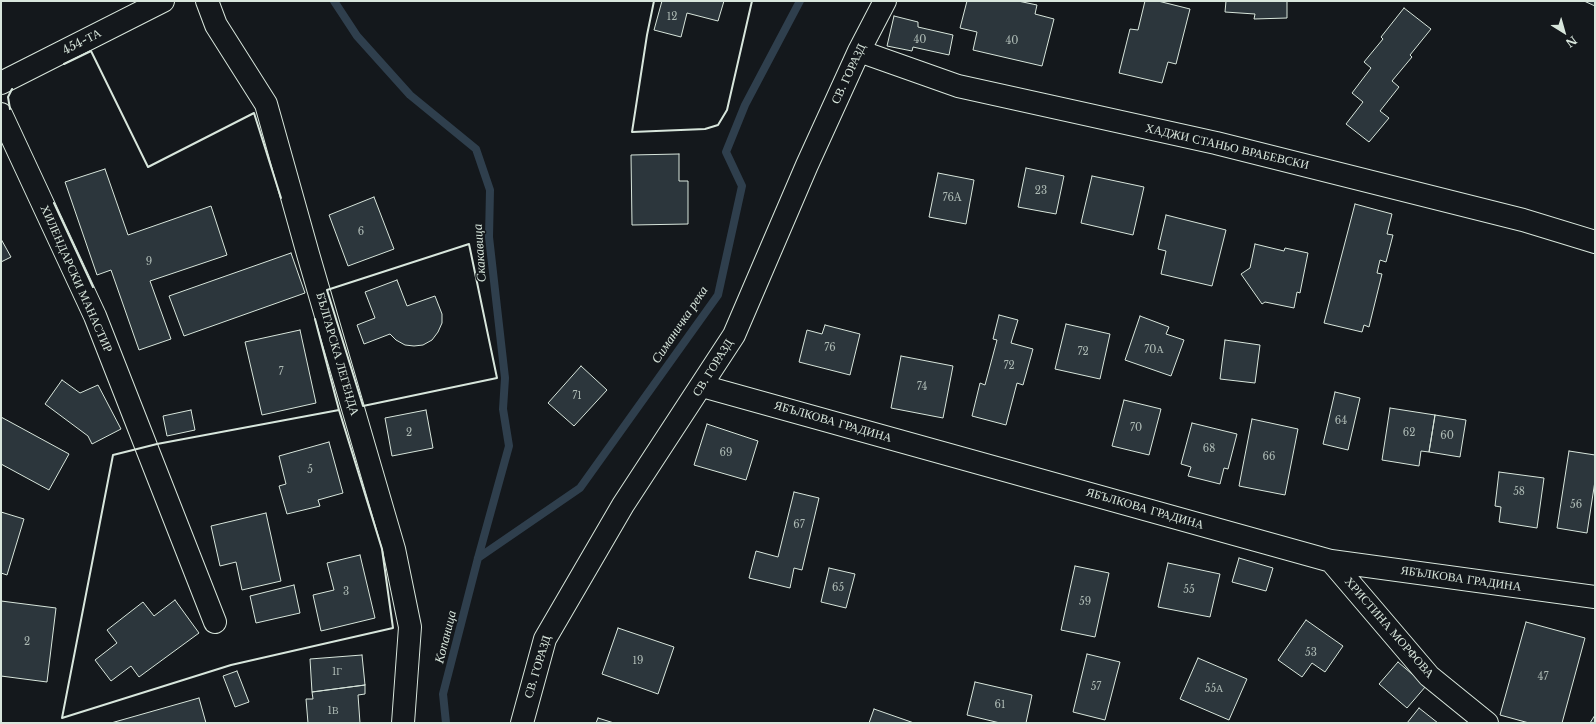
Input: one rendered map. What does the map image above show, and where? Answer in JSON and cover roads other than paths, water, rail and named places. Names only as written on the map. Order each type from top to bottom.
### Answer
[{"type":"street","name":"454-ТА","points":[[1,83],[163,1]]},
{"type":"street","name":"БЪЛГАРСКА ЛЕГЕНДА","points":[[207,1],[216,25],[266,104],[394,549],[410,627],[403,723]]},
{"type":"street","name":"СВ. ГОРАЗД","points":[[522,723],[545,639],[623,505],[734,335],[807,165],[859,51],[885,1]]},
{"type":"street","name":"ХАДЖИ СТАНЬО ВРАБЕВСКИ","points":[[859,51],[958,86],[1216,143],[1523,220],[1595,242]]},
{"type":"street","name":"ХИЛЕНДАРСКИ МАНАСТИР","points":[[1,114],[95,316],[215,622]]},
{"type":"street","name":"ЯБЪЛКОВА ГРАДИНА","points":[[702,386],[1331,561],[1595,597]]},
{"type":"street","name":"ХРИСТИНА МОРФОВА","points":[[1331,561],[1429,676],[1486,723]]},
{"type":"waterway","name":"Скакавица","points":[[334,1],[357,36],[410,95],[476,149],[490,190],[489,237],[505,378],[503,409],[509,446],[443,694],[446,723]]},
{"type":"waterway","name":"Симаничка река","points":[[478,558],[580,488],[718,295],[742,186],[726,152],[745,105],[800,1]]},
{"type":"water label","name":"Копаница","points":[[446,637]]}]
